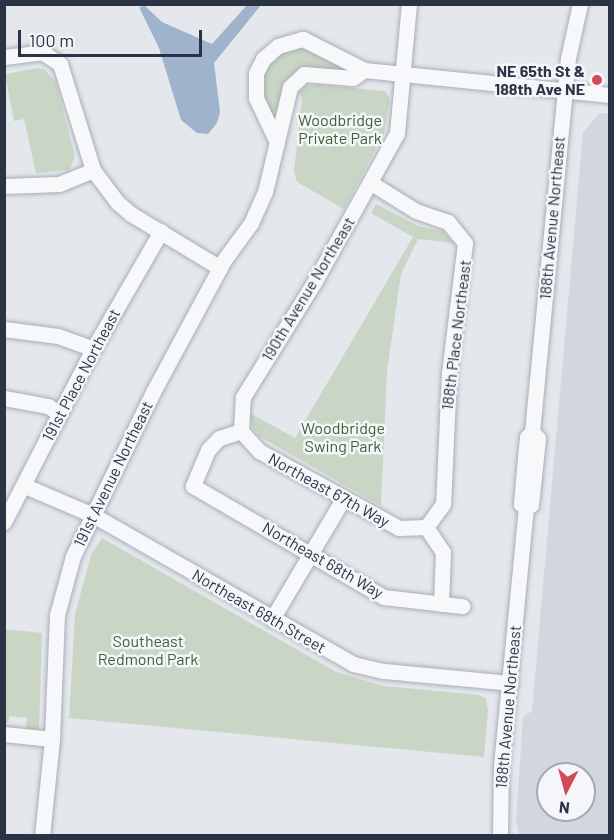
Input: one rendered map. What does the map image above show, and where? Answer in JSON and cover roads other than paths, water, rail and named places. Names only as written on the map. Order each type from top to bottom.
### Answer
[{"type":"street","name":"190th Avenue Northeast","points":[[242,431],[243,397],[371,183],[397,133],[410,4]]},
{"type":"street","name":"188th Avenue Northeast","points":[[500,836],[501,766],[526,507],[520,504],[527,437],[532,432],[564,90],[580,4]]},
{"type":"street","points":[[276,141],[254,91],[259,65],[271,51],[289,42],[312,41],[364,70],[609,95]]},
{"type":"street","points":[[4,57],[28,51],[53,58],[64,72],[78,132],[93,170],[118,203],[220,268]]},
{"type":"street","name":"191st Avenue Northeast","points":[[42,836],[52,739],[59,600],[73,556],[153,392],[220,268],[260,202],[287,93],[304,74],[353,78],[364,70]]},
{"type":"street","points":[[4,186],[59,184],[93,170]]},
{"type":"street","name":"188th Place Northeast","points":[[371,183],[416,212],[448,222],[465,243],[449,374],[443,504],[426,527]]},
{"type":"street","name":"191st Place Northeast","points":[[4,522],[25,486],[93,349],[161,231]]},
{"type":"street","points":[[4,329],[58,336],[93,349]]},
{"type":"street","points":[[4,398],[48,406],[60,414]]},
{"type":"street","name":"Northeast 68th Way","points":[[242,431],[219,438],[208,450],[193,486],[384,597],[462,606]]},
{"type":"street","name":"Northeast 67th Way","points":[[242,431],[260,451],[343,499],[399,528],[426,527]]},
{"type":"street","name":"Northeast 68th Street","points":[[25,486],[93,515],[338,657],[368,668],[510,683]]},
{"type":"street","points":[[273,619],[343,499]]},
{"type":"street","points":[[426,527],[443,552],[441,604]]},
{"type":"street","points":[[4,734],[52,739]]},
{"type":"water","points":[[247,5],[261,5],[214,63],[220,112],[217,123],[208,134],[197,133],[181,120],[159,48],[139,7],[145,6],[162,22],[212,44]]},
{"type":"place","name":"NE 65th St & 188th Ave NE","points":[[597,80]]},
{"type":"park label","name":"Woodbridge Private Park","points":[[340,129]]},
{"type":"park label","name":"Woodbridge Swing Park","points":[[343,437]]},
{"type":"park label","name":"Southeast Redmond Park","points":[[148,650]]}]
